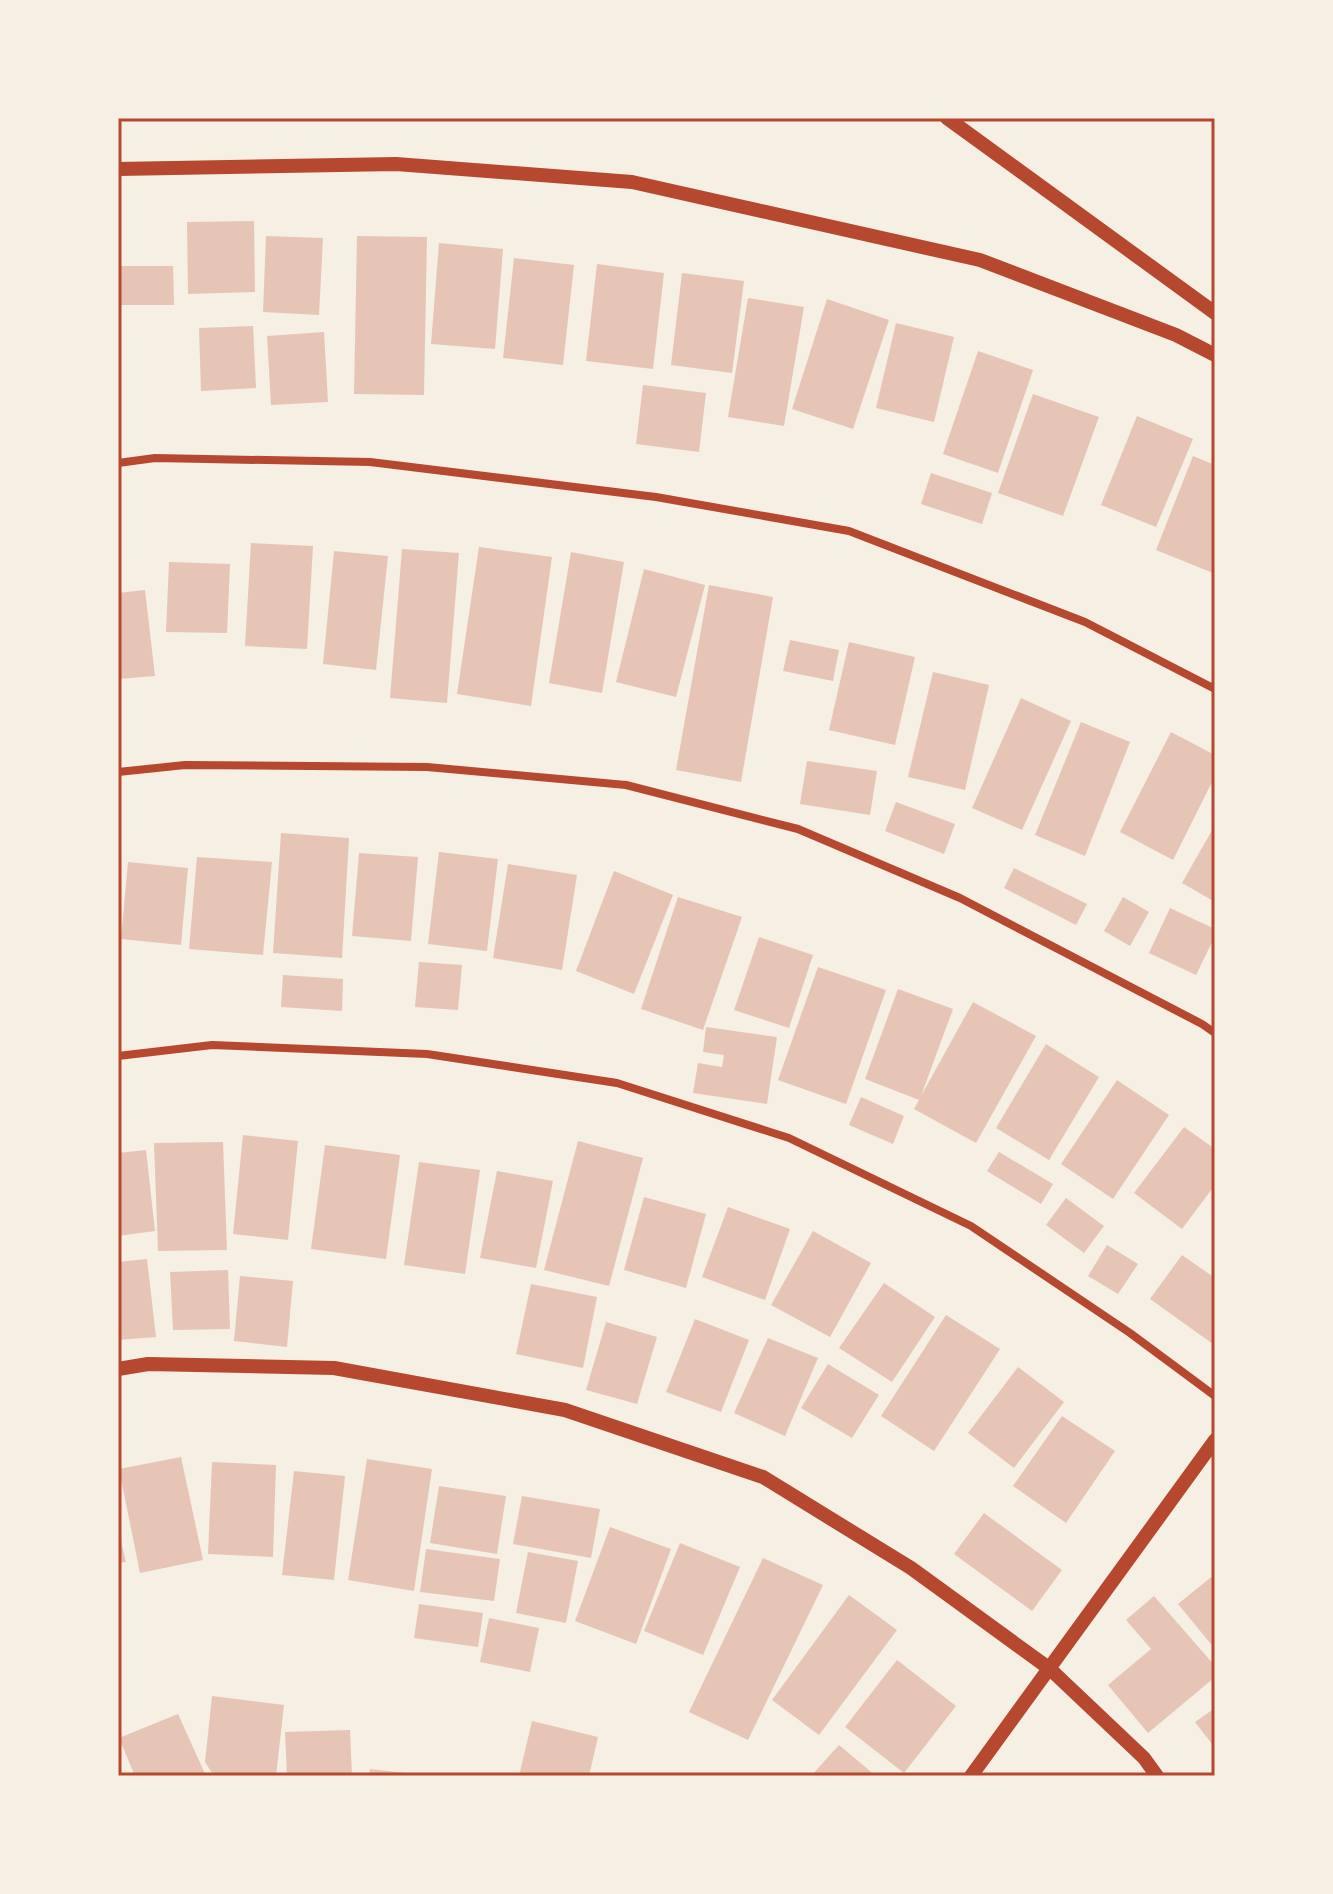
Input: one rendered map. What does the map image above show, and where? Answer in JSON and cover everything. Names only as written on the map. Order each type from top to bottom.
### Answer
[{"type":"street","points":[[947,118],[1215,313]]},
{"type":"street","points":[[118,169],[396,164],[632,182],[980,260],[1176,335],[1215,355]]},
{"type":"street","points":[[118,463],[155,458],[370,462],[656,497],[849,531],[1085,622],[1215,689]]},
{"type":"street","points":[[118,772],[185,765],[427,767],[626,785],[798,829],[960,898],[1215,1033]]},
{"type":"street","points":[[118,1056],[212,1045],[427,1054],[617,1083],[789,1138],[971,1226],[1130,1333],[1215,1396]]},
{"type":"street","points":[[118,1369],[148,1364],[334,1368],[565,1410],[763,1477],[911,1568],[1050,1669],[1144,1758],[1157,1776]]},
{"type":"street","points":[[971,1776],[1215,1440]]},
{"type":"building","points":[[254,221],[255,292],[188,294],[187,222]]},
{"type":"building","points":[[266,236],[323,238],[319,315],[263,312]]},
{"type":"building","points":[[357,236],[427,237],[424,395],[354,394]]},
{"type":"building","points":[[439,243],[503,249],[495,349],[431,344]]},
{"type":"building","points":[[514,258],[574,265],[563,365],[503,358]]},
{"type":"building","points":[[597,264],[664,273],[653,369],[586,361]]},
{"type":"building","points":[[118,266],[173,266],[174,305],[118,305]]},
{"type":"building","points":[[682,273],[744,281],[732,373],[671,365]]},
{"type":"building","points":[[748,298],[804,307],[784,426],[728,417]]},
{"type":"building","points":[[827,299],[889,320],[853,429],[792,409]]},
{"type":"building","points":[[896,323],[954,337],[934,422],[876,408]]},
{"type":"building","points":[[253,326],[256,388],[201,391],[199,328]]},
{"type":"building","points":[[324,332],[328,402],[271,405],[267,336]]},
{"type":"building","points":[[978,351],[1033,370],[998,473],[943,454]]},
{"type":"building","points":[[643,385],[706,393],[699,452],[636,444]]},
{"type":"building","points":[[1033,394],[1099,417],[1063,516],[998,493]]},
{"type":"building","points":[[1137,416],[1193,439],[1156,527],[1101,505]]},
{"type":"building","points":[[1193,456],[1215,465],[1213,573],[1156,550]]},
{"type":"building","points":[[931,473],[992,493],[982,524],[921,504]]},
{"type":"building","points":[[251,543],[313,546],[307,649],[245,646]]},
{"type":"building","points":[[479,547],[552,557],[531,706],[457,694]]},
{"type":"building","points":[[402,549],[459,553],[447,703],[390,698]]},
{"type":"building","points":[[334,551],[388,556],[376,670],[323,664]]},
{"type":"building","points":[[571,552],[624,562],[602,693],[549,683]]},
{"type":"building","points":[[169,562],[230,564],[227,633],[166,632]]},
{"type":"building","points":[[644,569],[705,585],[676,697],[616,682]]},
{"type":"building","points":[[709,585],[773,597],[741,782],[676,770]]},
{"type":"building","points":[[145,590],[155,676],[118,679],[118,593]]},
{"type":"building","points":[[790,640],[839,650],[833,681],[783,671]]},
{"type":"building","points":[[849,642],[915,657],[895,745],[829,730]]},
{"type":"building","points":[[933,672],[989,685],[965,790],[908,777]]},
{"type":"building","points":[[1021,698],[1071,721],[1022,830],[972,808]]},
{"type":"building","points":[[1081,722],[1130,742],[1085,856],[1035,835]]},
{"type":"building","points":[[1171,732],[1215,755],[1215,776],[1173,860],[1120,832]]},
{"type":"building","points":[[807,761],[877,771],[870,815],[800,804]]},
{"type":"building","points":[[896,802],[955,824],[944,854],[885,831]]},
{"type":"building","points":[[1215,825],[1215,902],[1182,883]]},
{"type":"building","points":[[281,833],[349,838],[342,958],[273,953]]},
{"type":"building","points":[[439,852],[498,859],[487,951],[428,944]]},
{"type":"building","points":[[359,853],[418,857],[411,941],[352,936]]},
{"type":"building","points":[[197,857],[272,862],[263,955],[189,949]]},
{"type":"building","points":[[128,862],[188,868],[181,945],[121,939]]},
{"type":"building","points":[[508,864],[577,875],[562,970],[493,958]]},
{"type":"building","points":[[1014,868],[1087,904],[1076,925],[1004,888]]},
{"type":"building","points":[[614,871],[673,895],[634,994],[576,971]]},
{"type":"building","points":[[678,897],[742,917],[703,1030],[641,1009]]},
{"type":"building","points":[[1123,897],[1149,912],[1130,946],[1104,931]]},
{"type":"building","points":[[1170,908],[1215,929],[1215,936],[1196,975],[1149,953]]},
{"type":"building","points":[[759,937],[813,955],[789,1028],[734,1010]]},
{"type":"building","points":[[419,962],[462,965],[458,1010],[415,1007]]},
{"type":"building","points":[[818,967],[886,990],[846,1104],[778,1080]]},
{"type":"building","points":[[283,975],[343,979],[342,1011],[281,1007]]},
{"type":"building","points":[[898,989],[953,1009],[921,1096],[973,1002],[1036,1036],[976,1143],[914,1109],[919,1100],[865,1079]]},
{"type":"building","points":[[706,1027],[777,1037],[767,1104],[693,1093],[698,1063],[722,1067],[724,1055],[703,1052]]},
{"type":"building","points":[[1046,1044],[1099,1077],[1049,1160],[996,1128]]},
{"type":"building","points":[[1117,1080],[1169,1115],[1113,1199],[1061,1164]]},
{"type":"building","points":[[861,1097],[904,1116],[893,1144],[849,1125]]},
{"type":"building","points":[[1184,1127],[1215,1149],[1215,1185],[1182,1229],[1134,1193]]},
{"type":"building","points":[[243,1135],[298,1141],[288,1240],[233,1234]]},
{"type":"building","points":[[578,1141],[643,1158],[609,1286],[544,1270]]},
{"type":"building","points":[[223,1142],[227,1250],[158,1251],[154,1143]]},
{"type":"building","points":[[325,1145],[400,1155],[386,1259],[311,1249]]},
{"type":"building","points":[[146,1150],[155,1231],[118,1236],[118,1153]]},
{"type":"building","points":[[999,1152],[1053,1184],[1041,1204],[987,1171]]},
{"type":"building","points":[[419,1162],[480,1170],[465,1274],[404,1265]]},
{"type":"building","points":[[497,1171],[553,1181],[536,1268],[480,1258]]},
{"type":"building","points":[[644,1197],[706,1214],[686,1288],[624,1270]]},
{"type":"building","points":[[1066,1198],[1104,1226],[1084,1253],[1046,1225]]},
{"type":"building","points":[[728,1207],[790,1229],[765,1300],[702,1277]]},
{"type":"building","points":[[813,1231],[871,1263],[830,1337],[771,1305]]},
{"type":"building","points":[[1107,1245],[1138,1264],[1118,1294],[1088,1276]]},
{"type":"building","points":[[1182,1255],[1215,1278],[1213,1344],[1150,1299]]},
{"type":"building","points":[[147,1259],[156,1337],[118,1340],[118,1262]]},
{"type":"building","points":[[228,1270],[230,1329],[173,1330],[170,1272]]},
{"type":"building","points":[[240,1276],[293,1281],[287,1347],[234,1341]]},
{"type":"building","points":[[884,1283],[935,1317],[892,1382],[839,1348]]},
{"type":"building","points":[[531,1284],[597,1297],[583,1368],[516,1354]]},
{"type":"building","points":[[946,1315],[1000,1349],[934,1451],[881,1416]]},
{"type":"building","points":[[695,1319],[749,1340],[721,1412],[666,1392]]},
{"type":"building","points":[[606,1322],[657,1337],[637,1404],[586,1390]]},
{"type":"building","points":[[768,1338],[818,1358],[785,1436],[734,1413]]},
{"type":"building","points":[[828,1364],[879,1395],[852,1438],[801,1408]]},
{"type":"building","points":[[1018,1367],[1064,1402],[1014,1468],[968,1433]]},
{"type":"building","points":[[1062,1416],[1115,1451],[1066,1523],[1013,1486]]},
{"type":"building","points":[[181,1457],[203,1560],[140,1573],[119,1469]]},
{"type":"building","points":[[367,1459],[432,1469],[414,1591],[348,1580]]},
{"type":"building","points":[[212,1462],[276,1465],[273,1557],[208,1554]]},
{"type":"building","points":[[294,1471],[345,1476],[334,1580],[282,1575]]},
{"type":"building","points":[[439,1486],[506,1496],[497,1554],[430,1543]]},
{"type":"building","points":[[522,1496],[600,1509],[591,1558],[513,1544]]},
{"type":"building","points":[[984,1513],[1062,1570],[1032,1611],[954,1554]]},
{"type":"building","points":[[610,1527],[671,1549],[636,1644],[575,1621]]},
{"type":"building","points":[[118,1533],[126,1562],[118,1563]]},
{"type":"building","points":[[680,1543],[740,1567],[703,1655],[644,1631]]},
{"type":"building","points":[[426,1549],[500,1559],[494,1601],[420,1592]]},
{"type":"building","points":[[528,1552],[578,1561],[566,1623],[516,1613]]},
{"type":"building","points":[[763,1558],[823,1585],[748,1740],[689,1712]]},
{"type":"building","points":[[1215,1574],[1215,1649],[1178,1604]]},
{"type":"building","points":[[849,1595],[897,1630],[819,1735],[772,1700]]},
{"type":"building","points":[[1154,1596],[1215,1666],[1215,1677],[1148,1733],[1108,1685],[1151,1649],[1126,1620]]},
{"type":"building","points":[[419,1604],[483,1613],[478,1647],[414,1638]]},
{"type":"building","points":[[489,1618],[539,1628],[530,1672],[480,1662]]},
{"type":"building","points":[[897,1660],[956,1706],[904,1773],[845,1727]]},
{"type":"building","points":[[212,1696],[284,1705],[276,1776],[214,1776],[205,1762]]},
{"type":"building","points":[[1215,1708],[1215,1748],[1195,1722]]},
{"type":"building","points":[[178,1714],[206,1776],[135,1776],[119,1738]]},
{"type":"building","points":[[532,1721],[598,1737],[589,1776],[519,1776]]},
{"type":"building","points":[[350,1730],[352,1776],[287,1776],[285,1732]]},
{"type":"building","points":[[839,1745],[876,1776],[811,1776]]},
{"type":"building","points":[[370,1769],[415,1774],[415,1776],[369,1776]]}]
